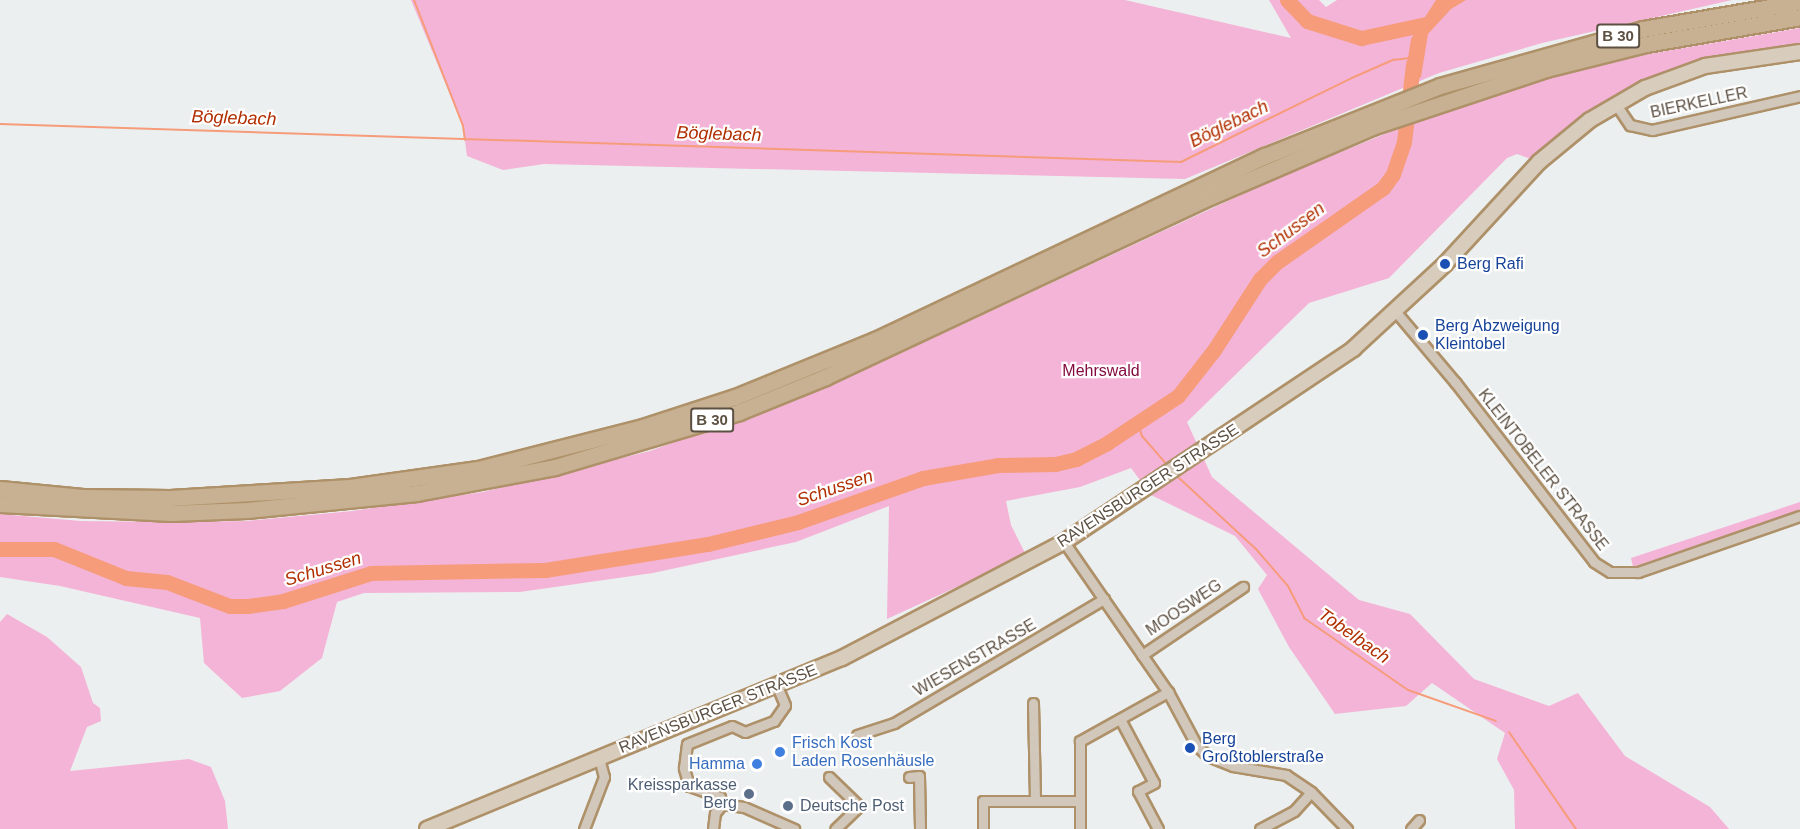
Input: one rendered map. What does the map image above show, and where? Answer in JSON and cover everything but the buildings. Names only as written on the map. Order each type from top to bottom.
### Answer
[{"type":"highway","name":"B 30","points":[[0,504],[171,513],[259,509],[417,493],[596,456],[739,412],[825,377],[1242,182],[1440,86],[1643,29],[1800,2]]},
{"type":"highway","name":"B 30","points":[[0,489],[83,497],[170,498],[350,487],[478,469],[644,427],[735,397],[875,340],[1217,178],[1371,119],[1440,102],[1546,69],[1646,44],[1800,17]]},
{"type":"main road","name":"RAVENSBURGER STRASSE","points":[[427,829],[777,686],[926,617],[1064,542],[1305,384],[1396,312],[1539,162],[1564,139],[1616,103],[1705,66],[1800,52]]},
{"type":"street","name":"BIERKELLER","points":[[1616,103],[1630,125],[1652,130],[1800,96]]},
{"type":"street","name":"KLEINTOBELER STRASSE","points":[[1396,312],[1455,382],[1594,562],[1610,572],[1638,572],[1800,516]]},
{"type":"street","points":[[1064,542],[1168,692],[1192,739],[1208,756],[1233,766],[1286,775],[1311,792],[1347,829]]},
{"type":"street","name":"MOOSWEG","points":[[1142,655],[1243,587]]},
{"type":"street","name":"WIESENSTRASSE","points":[[857,735],[894,723],[1104,599]]},
{"type":"street","points":[[722,804],[720,797],[690,786],[684,768],[687,744],[732,726],[745,732],[774,721],[785,705],[777,686]]},
{"type":"street","points":[[1080,829],[1080,741],[1168,692]]},
{"type":"street","points":[[1033,703],[1035,801]]},
{"type":"street","points":[[1120,719],[1154,783],[1138,791],[1158,829]]},
{"type":"street","points":[[584,829],[604,777],[599,758]]},
{"type":"street","points":[[909,777],[919,776],[920,829]]},
{"type":"street","points":[[829,777],[859,806],[835,829]]},
{"type":"street","points":[[1260,829],[1294,811],[1311,792]]},
{"type":"street","points":[[983,829],[983,801],[1079,801]]},
{"type":"street","points":[[713,829],[715,813],[722,804]]},
{"type":"street","points":[[722,804],[744,807],[794,829]]},
{"type":"street","points":[[1411,829],[1419,820]]},
{"type":"green space","points":[[411,0],[1125,0],[1291,38],[1269,0],[1319,0],[1326,7],[1337,0],[1732,0],[1542,43],[1439,73],[1185,179],[544,164],[503,170],[467,156],[463,126]]},
{"type":"green space","name":"Mehrswald","points":[[1800,28],[1800,52],[1769,54],[1645,88],[1539,162],[1517,154],[1507,158],[1389,278],[1309,303],[1187,422],[1212,477],[1359,600],[1410,614],[1474,679],[1549,706],[1578,693],[1625,756],[1710,807],[1729,829],[1515,829],[1514,790],[1497,759],[1505,733],[1432,683],[1406,706],[1335,714],[1289,647],[1258,589],[1267,575],[1235,536],[1151,495],[1131,468],[1080,487],[1006,501],[1011,525],[1026,555],[887,619],[889,506],[796,542],[653,573],[520,592],[364,593],[337,602],[322,658],[280,691],[242,698],[204,663],[200,618],[60,586],[0,577],[0,514],[81,521],[171,522],[246,521],[352,511],[483,492],[650,451],[830,386],[1275,179],[1441,111],[1548,78],[1649,54]]},
{"type":"green space","points":[[1800,502],[1800,510],[1633,567],[1631,558]]},
{"type":"green space","points":[[7,614],[47,637],[81,667],[93,703],[100,708],[101,721],[87,727],[70,771],[189,759],[211,767],[225,801],[228,829],[0,829],[0,622]]},
{"type":"shaded area","points":[[1436,0],[1466,0],[1451,9],[1428,34],[1421,77],[1404,84],[1411,39]]},
{"type":"waterway","points":[[414,0],[463,126],[465,140]]},
{"type":"waterway","points":[[1287,0],[1307,21],[1361,38],[1426,24]]},
{"type":"waterway","name":"Böglebach","points":[[0,124],[1181,162],[1354,77],[1393,60],[1410,58]]},
{"type":"waterway","name":"Schussen","points":[[0,549],[54,549],[126,578],[167,582],[230,606],[248,606],[283,601],[371,573],[545,570],[708,544],[798,522],[923,478],[998,465],[1055,464],[1076,459],[1107,443],[1178,396],[1214,350],[1260,279],[1277,262],[1383,188],[1393,174],[1404,142],[1413,64]]},
{"type":"waterway","name":"Tobelbach","points":[[1138,424],[1142,436],[1165,462]]},
{"type":"waterway","name":"Tobelbach","points":[[1179,478],[1256,549],[1288,586],[1304,618],[1408,690],[1496,721]]},
{"type":"waterway","name":"Tobelbach","points":[[1509,732],[1576,829]]},
{"type":"place","name":"Berg Rafi","points":[[1445,264]]},
{"type":"place","name":"Berg Abzweigung Kleintobel","points":[[1423,335]]},
{"type":"place","name":"Berg Großtoblerstraße","points":[[1190,748]]},
{"type":"place","name":"Frisch Kost Laden Rosenhäusle","points":[[780,752]]},
{"type":"place","name":"Hamma","points":[[757,764]]},
{"type":"place","name":"Kreissparkasse Berg","points":[[749,794]]},
{"type":"place","name":"Deutsche Post","points":[[788,806]]}]
